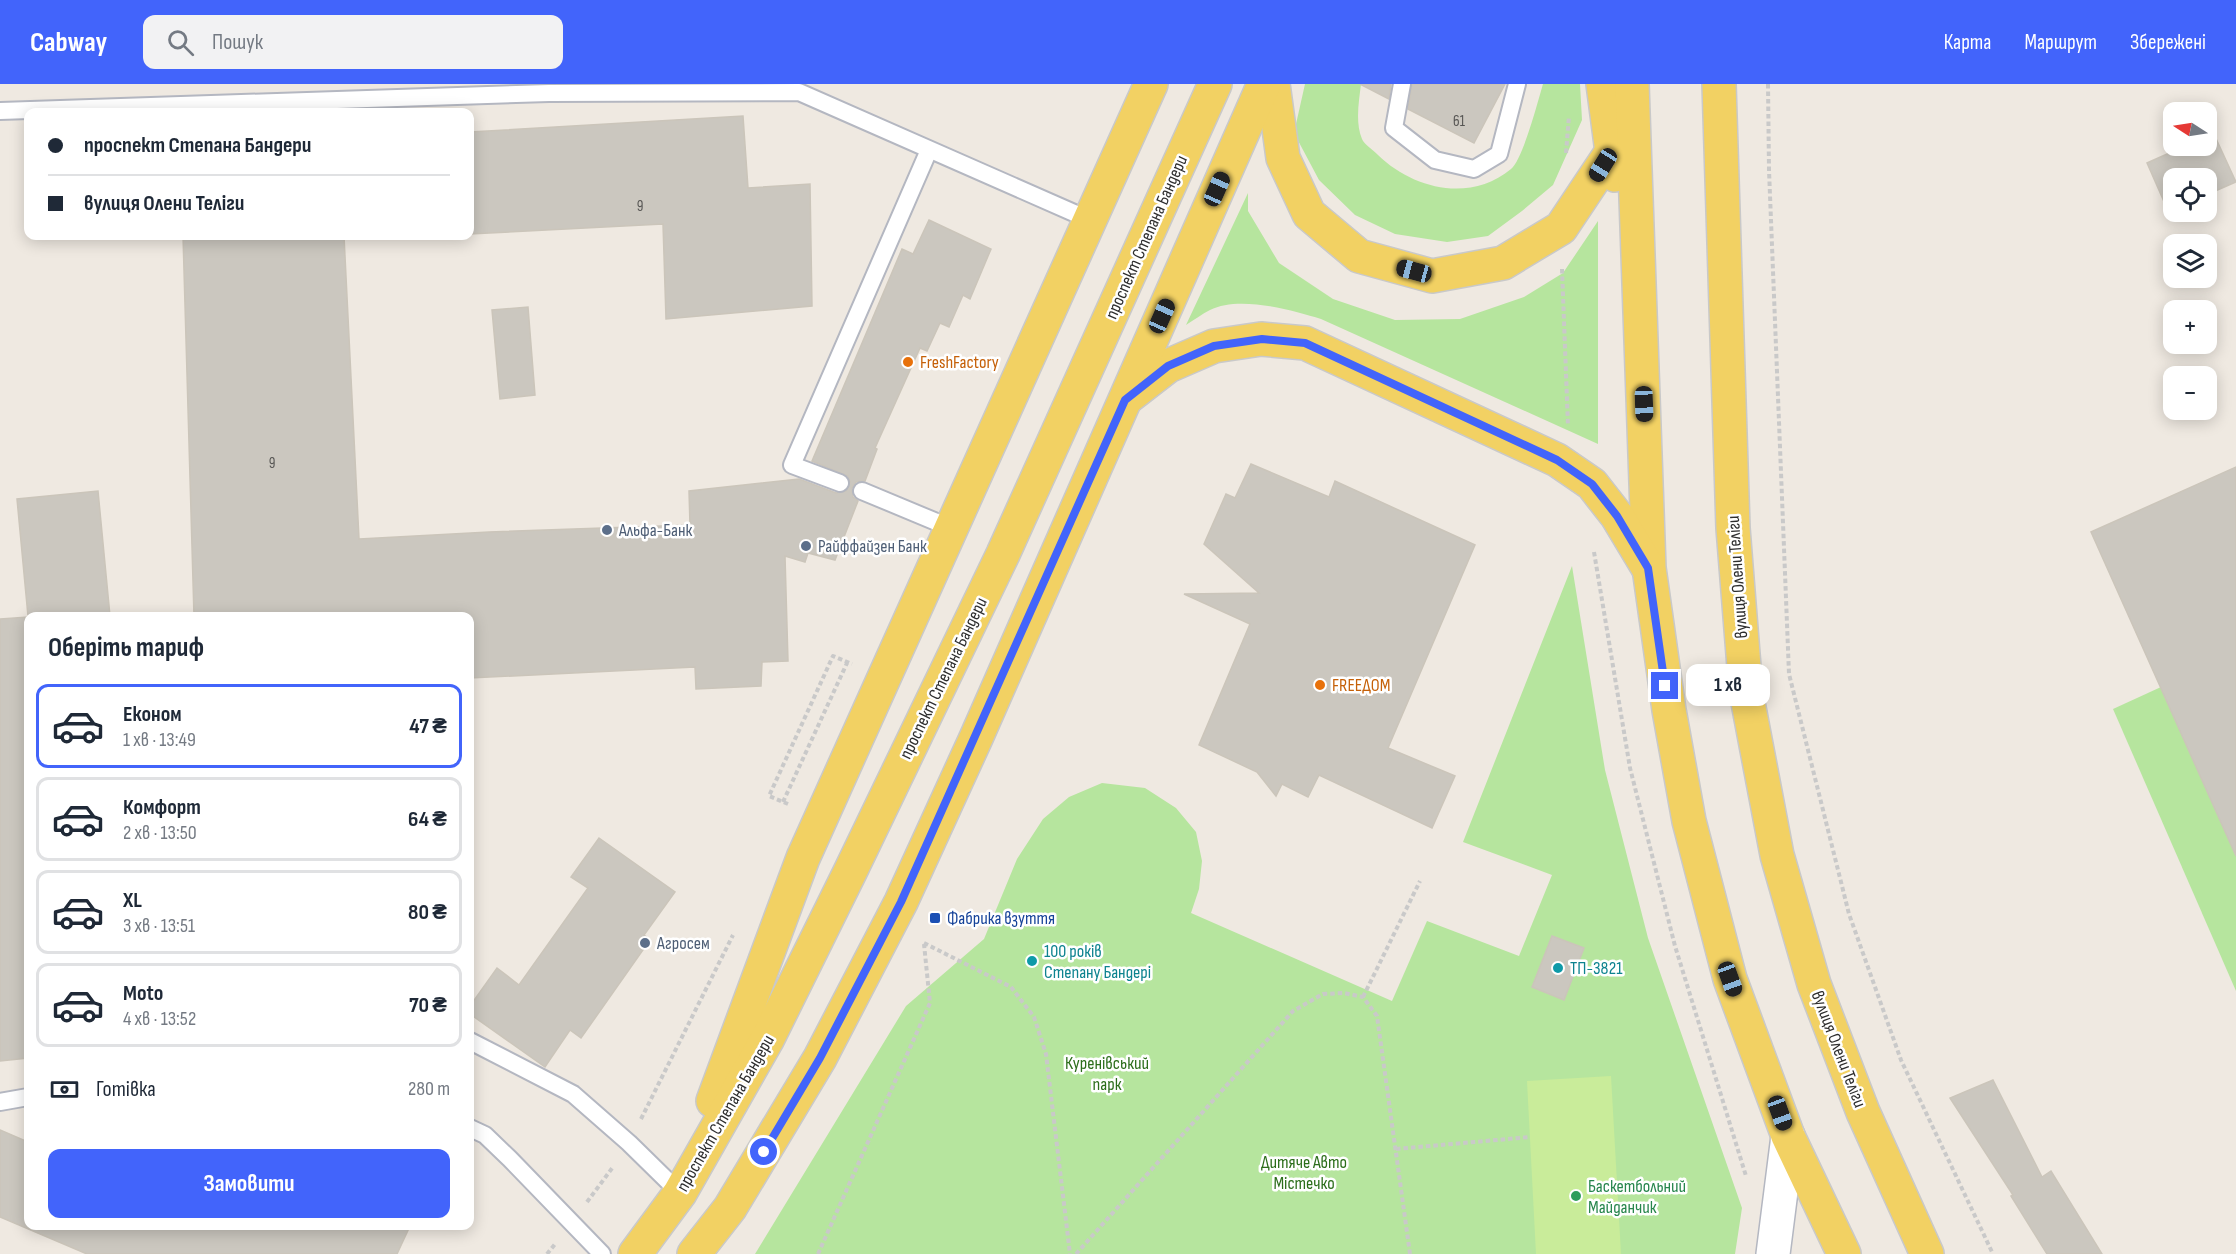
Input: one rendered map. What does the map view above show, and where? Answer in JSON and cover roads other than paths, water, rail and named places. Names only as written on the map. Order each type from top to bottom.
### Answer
[{"type":"main road","points":[[680,1193],[803,858],[1151,84]]},
{"type":"main road","name":"проспект Степана Бандери","points":[[635,1254],[680,1193],[768,1038],[1003,554],[1215,84]]},
{"type":"main road","points":[[694,1254],[730,1208],[820,1058],[901,902],[1264,84]]},
{"type":"main road","points":[[1273,84],[1283,158],[1309,214],[1359,256],[1432,276],[1503,263],[1561,228],[1611,153]]},
{"type":"main road","points":[[1603,84],[1611,153],[1642,333]]},
{"type":"main road","points":[[1632,84],[1648,568],[1669,710],[1689,821],[1730,979],[1788,1136],[1844,1254]]},
{"type":"main road","name":"вулиця Олени Теліги","points":[[1719,84],[1733,528],[1746,692],[1777,855],[1814,984],[1863,1112],[1928,1254]]},
{"type":"main road","points":[[1125,400],[1168,366],[1214,346],[1262,339],[1305,343],[1557,460],[1592,484],[1617,516],[1648,568]]},
{"type":"main road","points":[[1773,1254],[1788,1136]]},
{"type":"lane","points":[[1402,84],[1394,128],[1435,160],[1474,169],[1499,154],[1517,84]]},
{"type":"lane","points":[[92,108],[549,93],[799,92],[1090,220]]},
{"type":"lane","points":[[0,111],[24,110]]},
{"type":"lane","points":[[840,483],[792,465],[929,150]]},
{"type":"lane","points":[[862,491],[951,528]]},
{"type":"lane","points":[[474,1043],[573,1094],[629,1143],[680,1193]]},
{"type":"lane","points":[[0,1102],[24,1098]]},
{"type":"lane","points":[[474,1130],[485,1135],[602,1254]]},
{"type":"place","name":"FreshFactory","points":[[908,362]]},
{"type":"place","name":"Альфа-Банк","points":[[607,530]]},
{"type":"place","name":"Райффайзен Банк","points":[[806,546]]},
{"type":"place","name":"FREEДОМ","points":[[1320,685]]},
{"type":"place","name":"Фабрика взуття","points":[[935,918]]},
{"type":"place","name":"Агросем","points":[[645,943]]},
{"type":"place","name":"100 років Степану Бандері","points":[[1032,961]]},
{"type":"place","name":"ТП-3821","points":[[1558,968]]},
{"type":"place","name":"Баскетбольний Майданчик","points":[[1576,1196]]},
{"type":"park label","name":"Куренівський парк","points":[[1107,1073]]},
{"type":"park label","name":"Дитяче Авто Містечко","points":[[1304,1172]]}]
